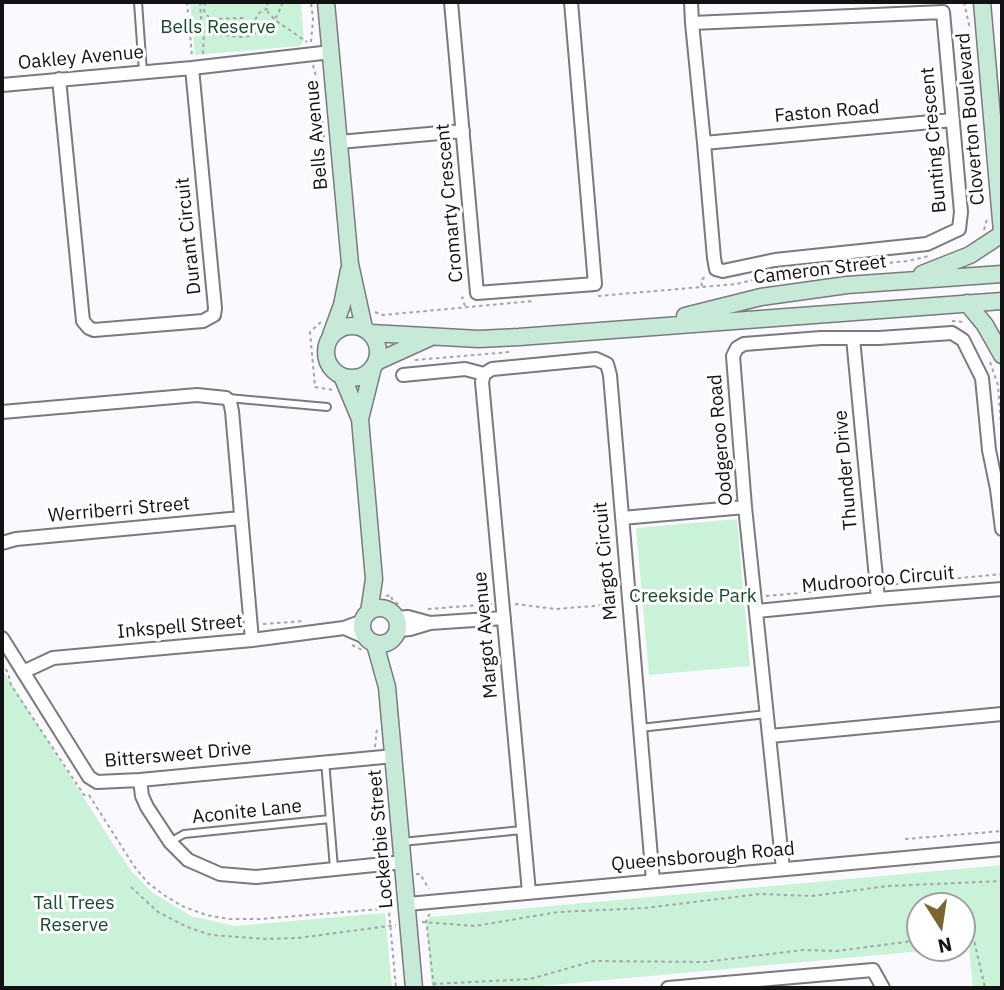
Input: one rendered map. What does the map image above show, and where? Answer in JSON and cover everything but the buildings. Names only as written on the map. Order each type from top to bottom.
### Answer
[{"type":"street","name":"Bells Avenue","points":[[326,2],[350,264]]},
{"type":"street","name":"Cromarty Crescent","points":[[451,2],[477,293],[595,284],[571,2]]},
{"type":"street","points":[[691,2],[716,269]]},
{"type":"street","name":"Cloverton Boulevard","points":[[982,2],[1002,233]]},
{"type":"street","name":"Bunting Crescent","points":[[692,23],[943,12],[961,212],[960,229],[927,244],[775,260],[723,271],[716,269]]},
{"type":"street","name":"Oakley Avenue","points":[[2,85],[143,72],[192,62],[331,52]]},
{"type":"street","name":"Durant Circuit","points":[[59,79],[83,321],[94,330],[203,321],[214,315],[215,308],[192,62]]},
{"type":"street","name":"Faston Road","points":[[704,143],[953,120]]},
{"type":"street","points":[[339,142],[463,131]]},
{"type":"street","points":[[903,281],[970,255],[1002,233]]},
{"type":"street","points":[[350,264],[367,330],[378,350],[360,419]]},
{"type":"street","points":[[350,264],[342,305],[327,342],[326,359],[329,366],[342,376],[360,419],[374,579],[362,626],[387,687]]},
{"type":"street","name":"Cameron Street","points":[[646,326],[761,297],[846,285],[1002,274]]},
{"type":"street","name":"Cameron Street","points":[[367,330],[479,339],[1002,301]]},
{"type":"street","points":[[967,303],[985,325],[1002,355]]},
{"type":"street","points":[[331,335],[346,326],[367,330]]},
{"type":"street","name":"Oodgeroo Road","points":[[783,869],[746,507],[733,356],[737,348],[744,344],[821,338],[952,334],[963,340],[982,378],[989,450],[1002,529]]},
{"type":"street","points":[[342,376],[359,377],[375,364],[434,336]]},
{"type":"street","name":"Thunder Drive","points":[[853,338],[877,592]]},
{"type":"street","name":"Margot Circuit","points":[[484,374],[492,369],[596,359],[607,364],[653,881]]},
{"type":"street","points":[[403,375],[465,369],[484,374]]},
{"type":"street","name":"Margot Avenue","points":[[484,374],[482,382],[529,892]]},
{"type":"street","points":[[2,412],[197,395],[226,398],[232,411],[252,640]]},
{"type":"street","points":[[622,518],[746,507]]},
{"type":"street","name":"Werriberri Street","points":[[2,543],[16,539],[241,518]]},
{"type":"street","points":[[374,579],[394,617],[387,687]]},
{"type":"street","name":"Mudrooroo Circuit","points":[[757,611],[877,592],[1002,589]]},
{"type":"street","points":[[366,616],[375,608],[410,629],[430,623],[504,618]]},
{"type":"street","name":"Inkspell Street","points":[[23,673],[53,658],[252,640],[346,628],[366,616]]},
{"type":"street","points":[[346,628],[368,644],[381,645],[394,617]]},
{"type":"street","name":"Bittersweet Drive","points":[[2,638],[89,778],[97,782],[394,756]]},
{"type":"street","name":"Lockerbie Street","points":[[387,687],[394,756],[396,840],[404,862],[399,904],[414,988]]},
{"type":"street","points":[[770,737],[1002,714]]},
{"type":"street","points":[[139,780],[147,807],[170,842],[188,860],[220,874],[256,877],[404,862]]},
{"type":"street","name":"Queensborough Road","points":[[399,904],[1002,849]]},
{"type":"street","points":[[668,988],[873,970],[883,988]]},
{"type":"lane","points":[[138,2],[143,72]]},
{"type":"lane","points":[[226,398],[327,407]]},
{"type":"lane","points":[[640,728],[769,714]]},
{"type":"lane","points":[[325,761],[334,870]]},
{"type":"lane","name":"Aconite Lane","points":[[170,842],[184,834],[330,819]]},
{"type":"lane","points":[[396,840],[523,830]]},
{"type":"path","points":[[187,2],[192,62]]},
{"type":"path","points":[[200,2],[204,26],[203,55]]},
{"type":"path","points":[[205,2],[205,11],[210,19],[244,18],[244,23],[240,25],[219,24],[218,29],[224,35]]},
{"type":"path","points":[[266,10],[267,2]]},
{"type":"path","points":[[204,37],[213,34],[242,36],[258,33],[275,20],[283,2]]},
{"type":"path","points":[[242,36],[259,13],[266,10]]},
{"type":"path","points":[[266,10],[275,20],[307,42]]},
{"type":"path","points":[[204,26],[213,34]]},
{"type":"path","points":[[592,296],[736,284],[783,273],[908,261],[937,254]]},
{"type":"path","points":[[702,287],[701,280],[716,269]]},
{"type":"path","points":[[359,304],[366,303],[370,310],[383,315],[541,300]]},
{"type":"path","points":[[953,321],[966,322]]},
{"type":"path","points":[[408,361],[516,351]]},
{"type":"path","points":[[425,610],[502,603],[556,609],[693,598],[877,592],[1002,574]]},
{"type":"path","points":[[346,628],[350,643],[368,644]]},
{"type":"path","points":[[2,663],[11,685],[84,795],[89,795],[134,866],[148,883],[183,906],[206,915],[229,919],[260,919],[399,904]]},
{"type":"path","points":[[378,719],[376,757],[383,787]]},
{"type":"path","points":[[905,839],[1002,831]]},
{"type":"path","points":[[392,892],[385,851],[396,840]]},
{"type":"path","points":[[131,887],[158,912],[187,927],[211,935],[267,939],[298,938],[397,925],[403,921],[475,926],[579,910],[645,908],[760,894],[812,896],[888,886],[1002,881]]},
{"type":"path","points":[[433,984],[530,979],[594,961],[704,962],[803,950],[837,951],[906,942]]},
{"type":"path","points":[[976,949],[985,988]]},
{"type":"green space","name":"Bells Reserve","points":[[190,2],[301,2],[304,40],[300,46],[195,55]]},
{"type":"green space","name":"Creekside Park","points":[[737,519],[750,666],[649,675],[636,528]]},
{"type":"green space","name":"Tall Trees Reserve","points":[[2,669],[117,850],[132,872],[153,893],[191,916],[234,926],[385,913],[392,988],[2,988]]},
{"type":"green space","points":[[1002,865],[1002,988],[973,988],[970,962],[976,962],[976,892],[906,892],[906,953],[520,988],[432,988],[426,922],[430,917]]}]
